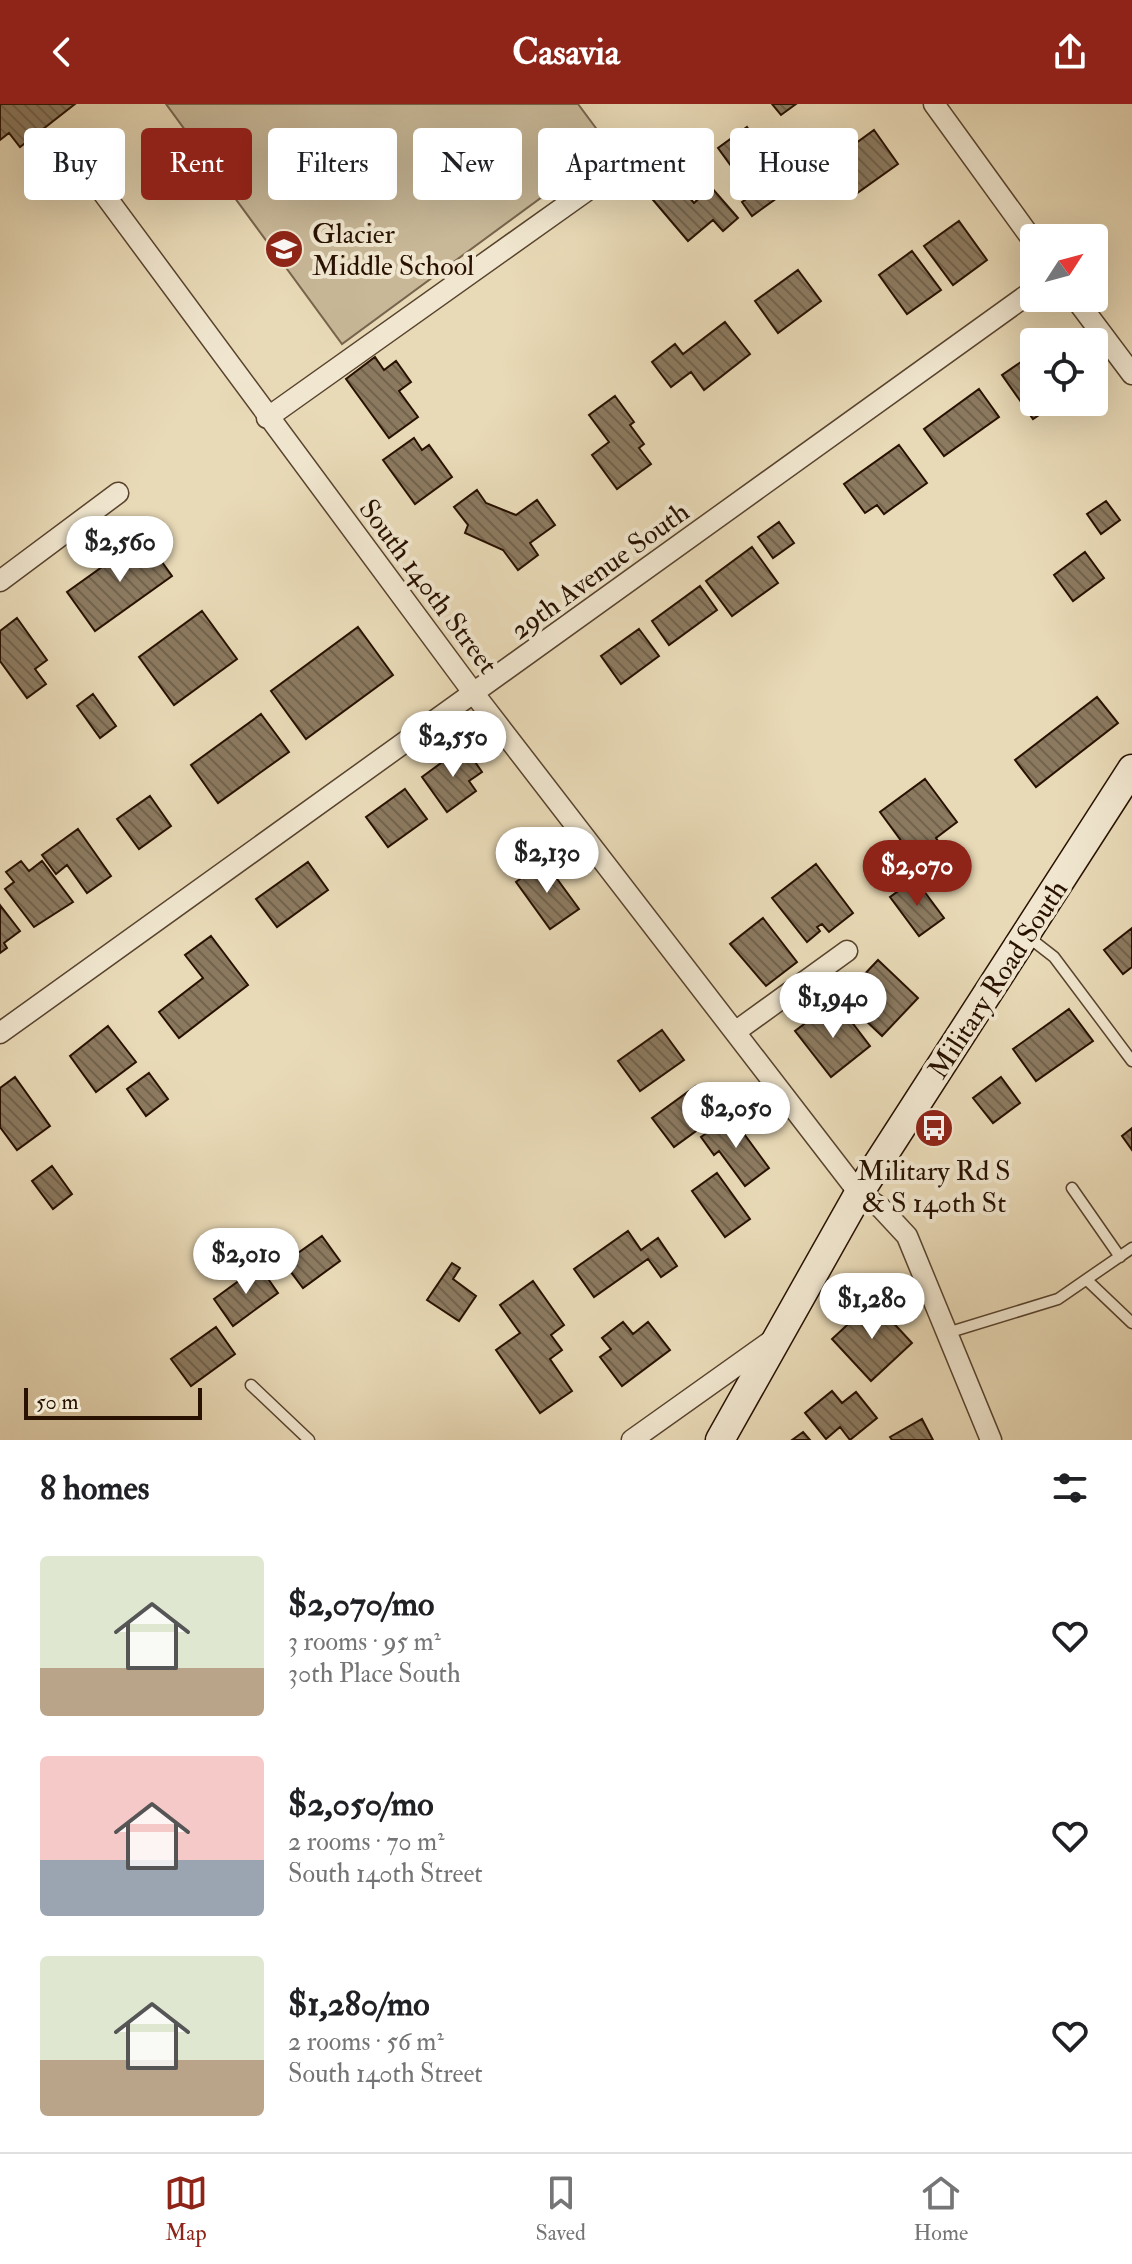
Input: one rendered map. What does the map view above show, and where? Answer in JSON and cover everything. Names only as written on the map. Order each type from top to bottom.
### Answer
[{"type":"street","points":[[934,104],[1021,224]]},
{"type":"street","name":"South 140th Street","points":[[108,200],[475,695],[859,1193],[881,1208],[907,1236],[991,1440]]},
{"type":"street","points":[[267,418],[574,200]]},
{"type":"street","name":"29th Avenue South","points":[[0,1033],[475,695],[1020,300]]},
{"type":"street","points":[[1086,312],[1132,374]]},
{"type":"street","points":[[0,581],[118,493]]},
{"type":"street","name":"Military Road South","points":[[720,1440],[859,1193],[1132,769]]},
{"type":"street","points":[[735,1032],[847,951]]},
{"type":"street","points":[[632,1440],[777,1337]]},
{"type":"lane","points":[[1025,935],[1054,957],[1132,1061]]},
{"type":"lane","points":[[1072,1188],[1120,1257]]},
{"type":"lane","points":[[947,1333],[1058,1299],[1132,1248]]},
{"type":"lane","points":[[1088,1281],[1132,1323]]},
{"type":"lane","points":[[251,1385],[309,1440]]},
{"type":"shaded area","points":[[166,104],[578,104],[596,128],[538,128],[538,200],[342,344],[236,200],[252,200],[252,128],[184,128]]},
{"type":"building","points":[[0,104],[75,104],[44,128],[24,128],[24,144],[20,147],[9,133],[0,140]]},
{"type":"building","points":[[772,104],[796,104],[781,115]]},
{"type":"building","points":[[874,130],[898,164],[858,192],[858,142]]},
{"type":"building","points":[[730,139],[730,165],[718,148]]},
{"type":"building","points":[[714,190],[738,218],[723,231],[713,220],[688,241],[653,200],[691,200],[694,203],[697,200],[714,200]]},
{"type":"building","points":[[745,200],[774,200],[752,216],[742,202]]},
{"type":"building","points":[[959,221],[987,260],[953,285],[924,246]]},
{"type":"building","points":[[912,251],[941,290],[907,314],[879,275]]},
{"type":"building","points":[[798,270],[821,301],[778,333],[755,301]]},
{"type":"building","points":[[725,322],[750,354],[704,390],[691,372],[671,387],[652,362],[675,344],[683,354]]},
{"type":"building","points":[[375,357],[384,370],[396,361],[411,382],[399,391],[418,417],[389,438],[346,379]]},
{"type":"building","points":[[1020,363],[1020,401],[1002,375]]},
{"type":"building","points":[[979,389],[999,417],[944,456],[924,429]]},
{"type":"building","points":[[615,396],[634,422],[630,425],[644,444],[639,448],[651,464],[617,489],[592,455],[609,442],[589,415]]},
{"type":"building","points":[[414,438],[422,450],[429,445],[452,477],[415,504],[383,460]]},
{"type":"building","points":[[899,445],[927,483],[884,514],[877,505],[865,513],[844,484]]},
{"type":"building","points":[[477,490],[486,503],[516,515],[537,500],[555,525],[530,543],[538,555],[518,570],[503,550],[465,533],[468,525],[454,507]]},
{"type":"building","points":[[1106,501],[1120,520],[1101,534],[1087,514]]},
{"type":"building","points":[[779,522],[794,543],[773,558],[758,537]]},
{"type":"building","points":[[144,537],[172,576],[95,631],[67,592]]},
{"type":"building","points":[[752,547],[778,583],[732,616],[706,581]]},
{"type":"building","points":[[1085,552],[1104,578],[1073,601],[1054,575]]},
{"type":"building","points":[[700,586],[717,610],[669,645],[652,621]]},
{"type":"building","points":[[202,611],[237,659],[174,705],[139,657]]},
{"type":"building","points":[[17,618],[47,660],[35,669],[46,684],[27,698],[0,661],[0,631]]},
{"type":"building","points":[[358,627],[393,675],[306,739],[271,691]]},
{"type":"building","points":[[639,629],[659,656],[621,684],[601,656]]},
{"type":"building","points":[[93,694],[116,726],[100,738],[77,706]]},
{"type":"building","points":[[1097,697],[1118,723],[1036,787],[1015,760]]},
{"type":"building","points":[[261,714],[289,752],[218,803],[191,765]]},
{"type":"building","points":[[464,746],[482,772],[469,781],[476,791],[447,812],[422,777]]},
{"type":"building","points":[[925,779],[957,822],[936,838],[943,848],[919,865],[880,812]]},
{"type":"building","points":[[405,789],[427,819],[388,847],[366,817]]},
{"type":"building","points":[[150,796],[171,826],[139,849],[117,819]]},
{"type":"building","points":[[78,829],[111,876],[87,893],[67,865],[56,874],[42,855]]},
{"type":"building","points":[[21,861],[29,871],[42,861],[73,902],[34,927],[5,889],[14,882],[6,872]]},
{"type":"building","points":[[544,861],[579,909],[550,929],[516,882]]},
{"type":"building","points":[[308,862],[328,890],[277,927],[256,899]]},
{"type":"building","points":[[816,864],[853,913],[829,932],[822,924],[817,927],[820,931],[807,942],[772,898]]},
{"type":"building","points":[[915,879],[944,918],[919,936],[890,897]]},
{"type":"building","points":[[0,905],[20,931],[4,943],[7,948],[0,953]]},
{"type":"building","points":[[763,918],[797,962],[766,986],[730,944]]},
{"type":"building","points":[[1132,928],[1132,967],[1123,974],[1104,950]]},
{"type":"building","points":[[211,936],[248,985],[179,1038],[159,1012],[203,978],[185,955]]},
{"type":"building","points":[[878,960],[918,998],[882,1036],[842,998]]},
{"type":"building","points":[[838,1004],[870,1046],[831,1077],[795,1031],[820,1012],[823,1016]]},
{"type":"building","points":[[1069,1009],[1093,1041],[1036,1081],[1013,1049]]},
{"type":"building","points":[[108,1026],[136,1062],[96,1092],[70,1056]]},
{"type":"building","points":[[662,1030],[684,1060],[640,1091],[618,1061]]},
{"type":"building","points":[[149,1073],[168,1099],[146,1116],[127,1089]]},
{"type":"building","points":[[15,1077],[50,1126],[17,1150],[0,1127],[0,1088]]},
{"type":"building","points":[[1001,1077],[1020,1103],[993,1123],[973,1098]]},
{"type":"building","points":[[696,1086],[718,1115],[674,1147],[652,1118]]},
{"type":"building","points":[[731,1116],[769,1168],[745,1186],[719,1151],[714,1155],[701,1137]]},
{"type":"building","points":[[1132,1128],[1132,1150],[1122,1136]]},
{"type":"building","points":[[52,1166],[72,1194],[53,1209],[32,1181]]},
{"type":"building","points":[[717,1173],[750,1219],[725,1237],[692,1191]]},
{"type":"building","points":[[628,1231],[641,1250],[658,1238],[677,1266],[661,1277],[648,1259],[594,1297],[574,1269]]},
{"type":"building","points":[[322,1236],[340,1261],[303,1288],[284,1263]]},
{"type":"building","points":[[452,1263],[460,1268],[453,1279],[476,1296],[459,1321],[427,1300]]},
{"type":"building","points":[[259,1266],[278,1293],[233,1326],[214,1299]]},
{"type":"building","points":[[533,1281],[564,1325],[551,1335],[562,1350],[550,1359],[572,1391],[540,1413],[496,1350],[520,1333],[500,1305]]},
{"type":"building","points":[[873,1301],[912,1343],[871,1381],[832,1339]]},
{"type":"building","points":[[623,1322],[633,1334],[648,1322],[670,1350],[622,1386],[600,1357],[611,1349],[602,1338]]},
{"type":"building","points":[[216,1327],[235,1354],[191,1386],[171,1359]]},
{"type":"building","points":[[832,1391],[842,1403],[856,1392],[877,1418],[850,1440],[840,1427],[826,1439],[805,1413]]},
{"type":"building","points":[[922,1419],[933,1440],[892,1440],[890,1437]]},
{"type":"building","points":[[803,1432],[810,1440],[792,1440]]},
{"type":"place","name":"Glacier Middle School","points":[[284,249]]},
{"type":"place","name":"Military Rd S & S 140th St","points":[[934,1128]]}]
